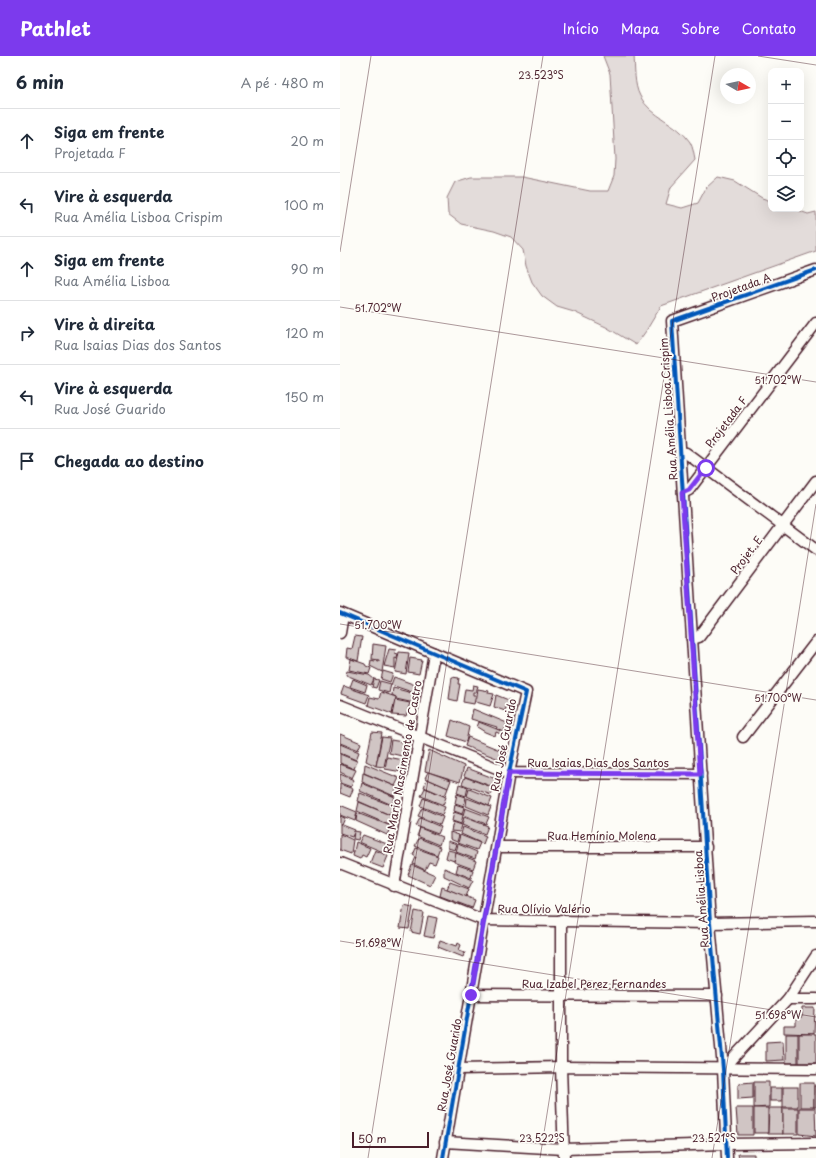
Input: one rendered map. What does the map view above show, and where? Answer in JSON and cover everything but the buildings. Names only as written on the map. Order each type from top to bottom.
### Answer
[{"type":"street","name":"Projetada A","points":[[672,322],[816,270]]},
{"type":"street","name":"Rua Amélia Lisboa Crispim","points":[[672,322],[692,639]]},
{"type":"street","name":"Projetada F","points":[[682,493],[689,490],[816,323]]},
{"type":"street","points":[[680,452],[686,453],[816,550]]},
{"type":"street","name":"Projet. E","points":[[692,639],[699,637],[816,481]]},
{"type":"street","points":[[340,633],[342,614],[434,653]]},
{"type":"street","name":"Rua Amélia Lisboa","points":[[692,639],[710,923],[723,1070],[725,1144],[727,1158]]},
{"type":"street","points":[[743,738],[816,642]]},
{"type":"street","name":"Rua José Guarido","points":[[434,653],[526,692],[509,773],[443,1158]]},
{"type":"street","name":"Rua Mario Nascimento de Castro","points":[[394,886],[418,736],[434,653]]},
{"type":"street","name":"Rua Isaias Dias dos Santos","points":[[340,705],[509,773],[700,774]]},
{"type":"street","name":"Rua Hemínio Molena","points":[[497,847],[706,847]]},
{"type":"street","name":"Rua Olívio Valério","points":[[340,863],[394,886],[483,920],[710,923],[816,921]]},
{"type":"street","points":[[561,920],[561,1067],[564,1153]]},
{"type":"street","points":[[723,1070],[788,999],[816,956]]},
{"type":"street","name":"Rua Izabel Perez Fernandes","points":[[471,995],[716,996]]},
{"type":"street","points":[[788,999],[816,999]]},
{"type":"street","points":[[458,1069],[561,1067],[723,1070],[816,1069]]},
{"type":"street","points":[[445,1142],[564,1153],[725,1144],[816,1143]]},
{"type":"shaded area","points":[[603,56],[634,56],[635,76],[640,96],[651,110],[678,129],[685,135],[691,144],[695,160],[671,187],[666,204],[682,208],[698,203],[706,188],[718,177],[735,181],[762,198],[768,200],[768,212],[802,212],[808,214],[816,212],[816,251],[661,306],[636,345],[606,327],[574,312],[557,307],[542,296],[532,282],[526,266],[523,250],[511,237],[494,231],[461,224],[448,214],[447,198],[455,182],[471,177],[522,177],[590,191],[608,191],[614,176],[615,159],[610,74]]},
{"type":"cycle path","points":[[727,1158],[723,1069],[710,923],[672,321],[816,270]]},
{"type":"cycle path","points":[[340,613],[526,692],[509,773],[443,1158]]},
{"type":"route","points":[[471,995],[509,773],[700,774],[682,493],[689,490],[706,468]]}]
